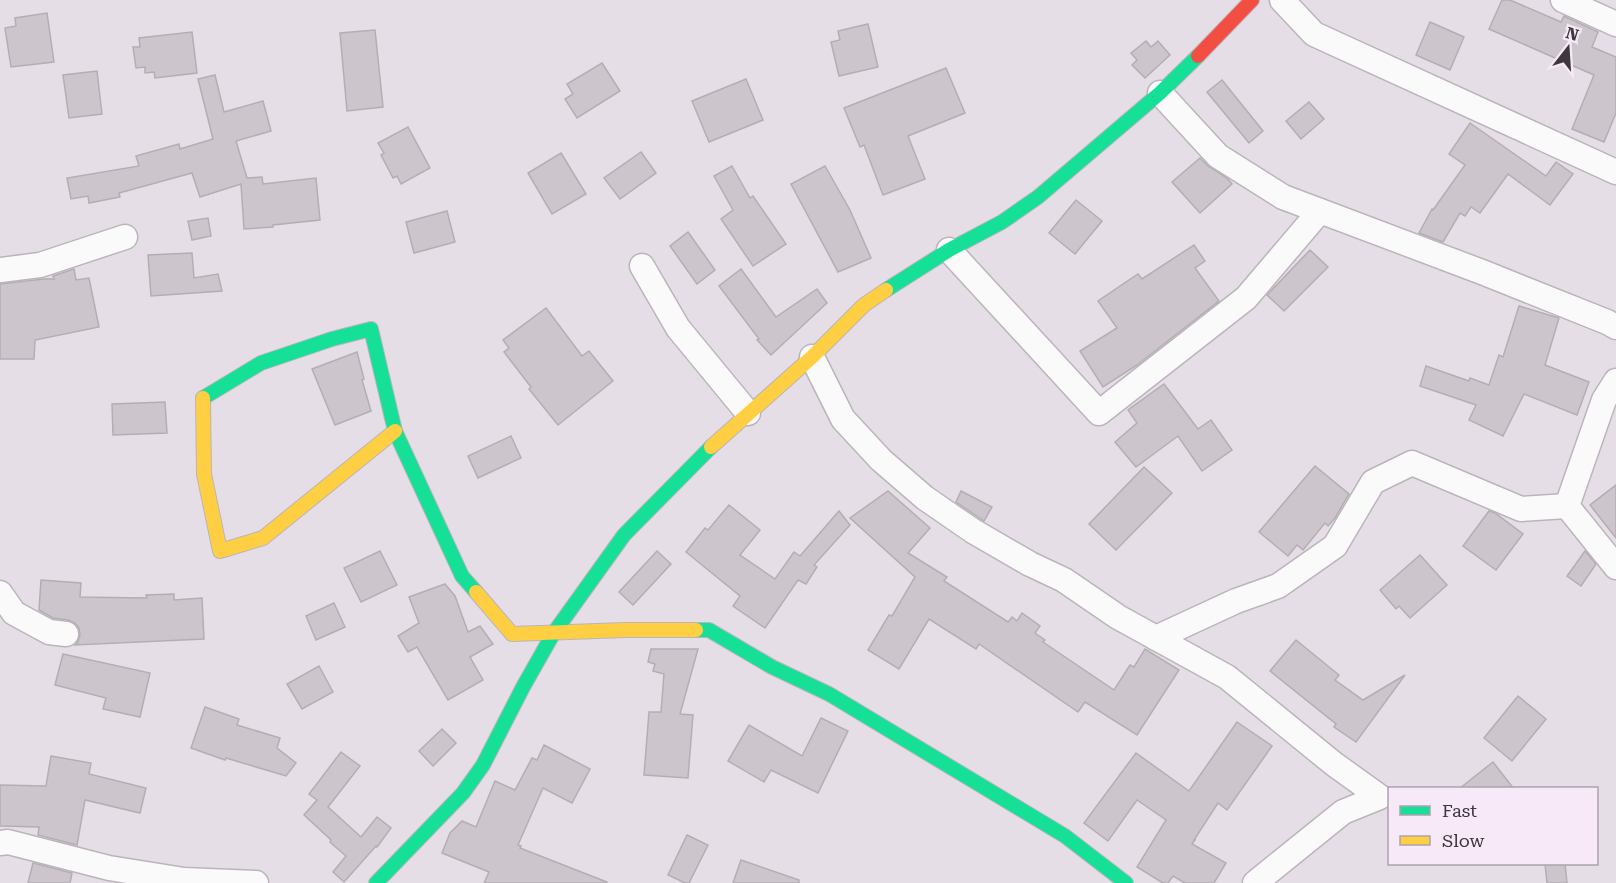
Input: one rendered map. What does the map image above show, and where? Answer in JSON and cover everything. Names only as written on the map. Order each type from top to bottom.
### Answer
[{"type":"street","points":[[376,883],[463,793],[483,765],[553,634],[624,535],[700,457],[812,357],[864,305],[949,250],[1002,222],[1038,197],[1160,93],[1216,39],[1252,0]]},
{"type":"street","points":[[1282,0],[1314,34],[1616,172]]},
{"type":"street","points":[[1563,0],[1616,24]]},
{"type":"street","points":[[1160,93],[1218,156],[1283,197],[1482,272],[1616,327]]},
{"type":"street","points":[[949,250],[1098,413],[1246,298],[1320,211]]},
{"type":"street","points":[[0,270],[40,265],[125,237]]},
{"type":"street","points":[[642,266],[678,328],[748,413]]},
{"type":"street","points":[[395,431],[263,538],[220,551],[204,474],[203,397],[261,363],[332,339],[371,329],[395,431],[462,576],[512,634],[709,630],[772,667],[829,694],[1055,830],[1126,883]]},
{"type":"street","points":[[812,357],[843,418],[881,460],[925,498],[973,531],[1030,564],[1064,580],[1118,617],[1227,677],[1334,764],[1380,797],[1343,812],[1255,883]]},
{"type":"street","points":[[1567,506],[1604,400],[1616,381]]},
{"type":"street","points":[[1156,639],[1236,601],[1278,586],[1335,546],[1372,482],[1412,464],[1521,509],[1567,506]]},
{"type":"street","points":[[1567,506],[1616,567]]},
{"type":"street","points":[[0,593],[14,613],[49,632],[66,634]]},
{"type":"street","points":[[0,843],[8,842],[107,876],[255,883]]},
{"type":"building","points":[[1502,0],[1510,0],[1561,22],[1564,16],[1598,32],[1592,47],[1616,57],[1616,113],[1604,142],[1572,129],[1594,75],[1489,29]]},
{"type":"building","points":[[47,13],[54,62],[11,67],[5,28],[16,26],[15,18]]},
{"type":"building","points":[[1430,22],[1464,37],[1450,70],[1416,55]]},
{"type":"building","points":[[868,24],[878,67],[839,76],[831,42],[840,40],[838,31]]},
{"type":"building","points":[[375,30],[383,107],[347,111],[340,33]]},
{"type":"building","points":[[192,32],[197,73],[155,78],[154,72],[145,73],[145,67],[136,68],[133,47],[140,47],[139,38]]},
{"type":"building","points":[[1146,41],[1151,47],[1158,41],[1170,55],[1145,78],[1132,65],[1137,60],[1131,53]]},
{"type":"building","points":[[602,63],[620,91],[577,118],[565,99],[573,94],[567,84]]},
{"type":"building","points":[[946,68],[965,113],[908,136],[925,179],[883,195],[864,145],[860,147],[844,108]]},
{"type":"building","points":[[97,71],[102,114],[69,118],[63,75]]},
{"type":"building","points":[[215,75],[224,112],[263,101],[271,131],[236,141],[247,178],[262,177],[263,184],[316,178],[320,220],[244,229],[241,184],[200,197],[192,173],[119,193],[120,197],[89,203],[88,196],[71,199],[67,178],[139,166],[136,156],[179,144],[180,149],[213,139],[198,79]]},
{"type":"building","points":[[746,79],[763,120],[709,142],[692,101]]},
{"type":"building","points":[[1222,80],[1263,131],[1249,143],[1207,92]]},
{"type":"building","points":[[1309,102],[1324,119],[1301,139],[1286,121]]},
{"type":"building","points":[[1470,123],[1546,176],[1556,162],[1573,174],[1550,205],[1508,174],[1480,213],[1471,207],[1465,216],[1460,213],[1443,242],[1419,233],[1432,209],[1465,165],[1449,154]]},
{"type":"building","points":[[408,127],[430,168],[401,184],[397,176],[393,178],[381,155],[384,153],[378,143]]},
{"type":"building","points":[[641,152],[656,173],[620,199],[604,178]]},
{"type":"building","points":[[561,153],[586,194],[552,214],[528,173]]},
{"type":"building","points":[[1200,158],[1232,184],[1200,213],[1172,182]]},
{"type":"building","points":[[732,166],[750,198],[753,196],[786,244],[753,266],[721,219],[733,210],[714,176]]},
{"type":"building","points":[[825,166],[850,210],[871,258],[838,272],[791,184]]},
{"type":"building","points":[[1076,200],[1102,221],[1075,254],[1049,233]]},
{"type":"building","points":[[447,211],[455,242],[414,253],[406,222]]},
{"type":"building","points":[[208,218],[211,236],[192,240],[188,221]]},
{"type":"building","points":[[688,232],[715,270],[697,284],[670,246]]},
{"type":"building","points":[[1194,245],[1205,261],[1195,268],[1219,301],[1137,365],[1103,387],[1080,351],[1117,328],[1098,301],[1138,274],[1142,279]]},
{"type":"building","points":[[1310,250],[1328,267],[1284,311],[1267,295]]},
{"type":"building","points":[[192,253],[194,278],[218,274],[222,291],[151,296],[148,255]]},
{"type":"building","points":[[74,269],[76,280],[89,278],[99,327],[35,340],[34,359],[0,359],[0,284],[54,279],[53,276]]},
{"type":"building","points":[[741,269],[776,317],[817,289],[827,303],[771,355],[757,340],[759,339],[719,286]]},
{"type":"building","points":[[1519,306],[1559,318],[1545,365],[1589,382],[1577,415],[1524,394],[1503,436],[1469,420],[1476,405],[1420,386],[1426,366],[1469,381],[1470,378],[1489,385],[1499,355],[1503,357]]},
{"type":"building","points":[[546,308],[582,356],[589,351],[613,381],[558,425],[529,389],[531,387],[504,352],[509,348],[503,340]]},
{"type":"building","points":[[357,352],[371,411],[335,425],[312,369]]},
{"type":"building","points":[[1164,384],[1198,429],[1211,420],[1232,450],[1202,471],[1178,436],[1136,467],[1115,442],[1137,423],[1128,410]]},
{"type":"building","points":[[165,402],[167,433],[113,435],[112,404]]},
{"type":"building","points":[[511,436],[521,458],[478,478],[468,456]]},
{"type":"building","points":[[1315,466],[1349,494],[1328,526],[1325,523],[1303,550],[1297,545],[1288,556],[1259,532]]},
{"type":"building","points":[[1144,467],[1172,493],[1116,550],[1089,524]]},
{"type":"building","points":[[1616,485],[1616,538],[1590,505]]},
{"type":"building","points":[[888,491],[930,528],[908,553],[947,577],[944,581],[1008,622],[1012,617],[1017,621],[1022,613],[1040,626],[1035,633],[1045,640],[1043,642],[1114,690],[1130,665],[1134,667],[1145,649],[1179,670],[1137,735],[1085,702],[1078,712],[979,644],[976,649],[929,619],[899,669],[868,650],[915,577],[850,518]]},
{"type":"building","points":[[961,491],[992,507],[984,521],[956,502]]},
{"type":"building","points":[[729,505],[760,530],[740,555],[775,579],[794,552],[800,556],[839,511],[850,525],[814,565],[817,567],[806,584],[798,580],[765,628],[733,606],[740,596],[686,552],[705,528],[708,530]]},
{"type":"building","points":[[1489,511],[1523,534],[1496,570],[1463,546]]},
{"type":"building","points":[[380,551],[397,585],[361,602],[344,568]]},
{"type":"building","points":[[657,551],[671,564],[633,605],[619,592]]},
{"type":"building","points":[[1585,551],[1596,564],[1581,586],[1567,576]]},
{"type":"building","points":[[1420,555],[1447,585],[1410,618],[1399,606],[1396,609],[1380,590]]},
{"type":"building","points":[[41,580],[81,583],[80,597],[147,598],[146,595],[174,594],[174,600],[202,598],[204,639],[75,645],[80,635],[75,623],[53,618],[39,610]]},
{"type":"building","points":[[445,584],[455,596],[468,632],[480,626],[493,644],[470,657],[483,680],[448,700],[417,647],[408,652],[398,636],[419,623],[409,597]]},
{"type":"building","points":[[334,603],[345,627],[316,640],[306,616]]},
{"type":"building","points":[[1296,640],[1339,675],[1335,680],[1363,700],[1405,675],[1356,742],[1334,727],[1336,724],[1270,671]]},
{"type":"building","points":[[651,649],[698,649],[680,714],[693,715],[688,778],[644,775],[649,712],[661,712],[664,674],[653,671],[655,664],[648,662]]},
{"type":"building","points":[[63,654],[150,673],[140,717],[103,709],[106,698],[55,685]]},
{"type":"building","points":[[319,666],[333,692],[302,709],[287,684]]},
{"type":"building","points":[[1518,696],[1546,719],[1512,761],[1484,738]]},
{"type":"building","points":[[205,707],[239,719],[237,725],[280,738],[277,748],[296,763],[286,776],[226,758],[225,760],[191,748]]},
{"type":"building","points":[[821,718],[848,731],[818,793],[771,770],[764,782],[728,761],[749,725],[802,756]]},
{"type":"building","points":[[1237,722],[1272,746],[1227,810],[1218,803],[1192,844],[1226,863],[1214,883],[1185,883],[1173,876],[1168,883],[1163,883],[1137,867],[1166,820],[1137,800],[1108,841],[1084,823],[1136,753],[1189,791]]},
{"type":"building","points":[[442,729],[456,743],[433,766],[419,751]]},
{"type":"building","points":[[544,745],[590,769],[572,803],[543,788],[518,845],[521,846],[520,848],[607,883],[484,883],[489,872],[442,853],[450,833],[462,821],[476,827],[495,781],[515,790],[532,758],[537,760]]},
{"type":"building","points":[[341,752],[360,766],[328,807],[361,837],[377,817],[391,828],[377,847],[344,882],[333,872],[346,856],[304,815],[317,800],[309,794]]},
{"type":"building","points":[[51,756],[91,763],[89,774],[146,788],[140,813],[85,800],[77,845],[38,835],[39,827],[0,826],[0,785],[46,786]]},
{"type":"building","points":[[1493,762],[1512,787],[1462,787]]},
{"type":"building","points":[[687,835],[708,845],[689,883],[685,883],[668,875]]},
{"type":"building","points":[[741,860],[799,880],[799,883],[733,883]]},
{"type":"building","points":[[33,863],[72,873],[70,883],[28,883]]},
{"type":"building","points":[[1545,865],[1565,865],[1567,883],[1547,883]]},
{"type":"traffic: fast","points":[[886,290],[949,250],[1002,222],[1038,197],[1160,93],[1198,56]]},
{"type":"traffic: fast","points":[[203,398],[261,363],[332,339],[371,329],[395,431],[462,576],[476,592]]},
{"type":"traffic: fast","points":[[376,883],[463,793],[483,765],[553,634],[624,535],[711,447]]},
{"type":"traffic: fast","points":[[696,630],[709,630],[772,667],[829,694],[1065,836],[1126,883]]},
{"type":"traffic: slow","points":[[711,447],[812,357],[864,305],[886,290]]},
{"type":"traffic: slow","points":[[203,398],[204,474],[220,551],[263,538],[395,431]]},
{"type":"traffic: slow","points":[[476,592],[512,634],[696,630]]},
{"type":"traffic: jam","points":[[1198,56],[1252,0]]}]
